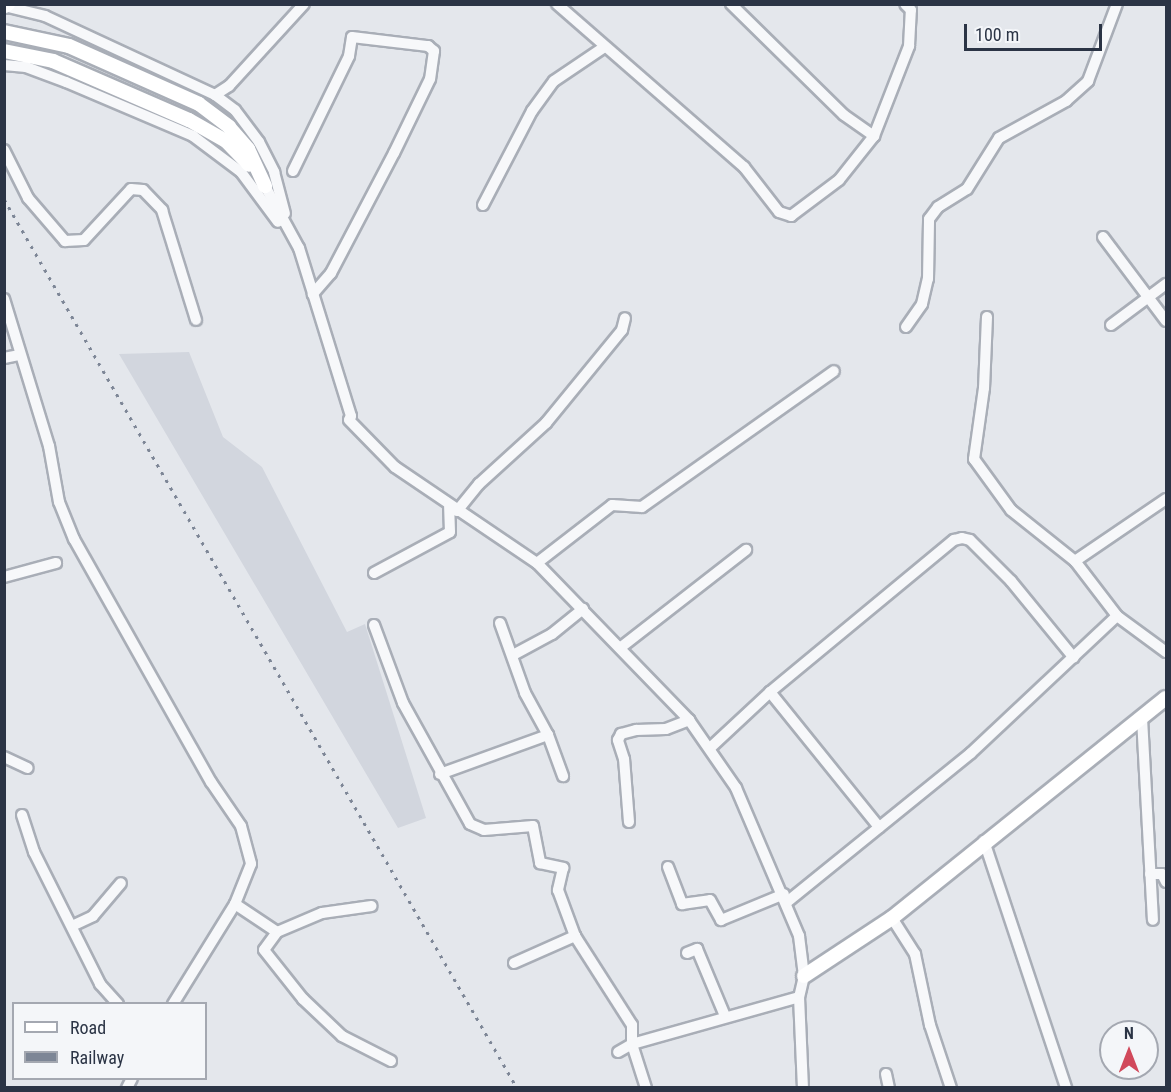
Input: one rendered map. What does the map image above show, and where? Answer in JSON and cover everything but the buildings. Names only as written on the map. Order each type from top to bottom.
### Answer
[{"type":"main road","points":[[4,32],[69,46],[199,104],[229,127],[248,149],[265,186]]},
{"type":"main road","points":[[4,51],[53,61],[226,141],[265,186]]},
{"type":"main road","points":[[804,976],[892,918],[984,841],[1167,698]]},
{"type":"street","points":[[215,95],[229,86],[304,4]]},
{"type":"street","points":[[557,4],[603,48],[744,167],[779,212],[791,216],[839,180],[874,136],[909,46],[911,10],[905,4]]},
{"type":"street","points":[[731,4],[844,115],[874,136]]},
{"type":"street","points":[[906,327],[922,304],[928,279],[929,219],[938,207],[968,189],[999,138],[1012,127],[1066,101],[1088,81],[1117,4]]},
{"type":"street","points":[[6,6],[45,16],[215,95],[235,110],[259,142],[274,172],[282,207],[299,248],[351,416],[349,420],[395,467],[453,509],[537,563],[689,720],[710,748],[744,802],[799,936],[804,976],[799,997],[803,1088]]},
{"type":"street","points":[[293,171],[340,76],[352,37],[428,46],[434,51],[430,79],[394,153],[332,273],[313,294]]},
{"type":"street","points":[[483,205],[532,111],[554,81],[603,48]]},
{"type":"street","points":[[4,65],[26,67],[66,82],[193,136],[241,172],[299,248]]},
{"type":"street","points":[[4,150],[28,198],[65,241],[84,240],[131,189],[143,190],[162,210],[196,320]]},
{"type":"street","points":[[265,186],[299,248]]},
{"type":"street","points":[[1103,237],[1167,321]]},
{"type":"street","points":[[1111,325],[1167,284]]},
{"type":"street","points":[[4,299],[49,446],[59,502],[74,539],[211,782],[241,826],[251,864],[235,904],[174,1002]]},
{"type":"street","points":[[987,317],[984,388],[974,459],[1011,510],[1075,561],[1117,616],[1167,652]]},
{"type":"street","points":[[374,573],[450,532],[453,509],[546,423],[622,330],[625,318]]},
{"type":"street","points":[[4,358],[20,355]]},
{"type":"street","points":[[537,563],[612,505],[642,507],[834,371]]},
{"type":"street","points":[[1075,561],[1167,499]]},
{"type":"street","points":[[710,748],[770,692],[954,540],[962,538],[970,540],[1011,581],[1074,658]]},
{"type":"street","points":[[620,648],[746,550]]},
{"type":"street","points":[[4,576],[56,563]]},
{"type":"street","points":[[513,655],[552,634],[583,609]]},
{"type":"street","points":[[668,867],[682,904],[710,900],[722,920],[785,898],[971,753],[1117,616]]},
{"type":"street","points":[[500,623],[525,693],[548,735],[563,776]]},
{"type":"street","points":[[374,625],[403,703],[440,774],[470,824],[484,830],[533,826],[540,863],[563,868],[558,890],[575,936],[632,1025],[632,1044],[646,1088]]},
{"type":"street","points":[[770,692],[879,827]]},
{"type":"street","points":[[1142,718],[1153,920]]},
{"type":"street","points":[[629,822],[624,759],[618,740],[621,734],[666,729],[689,720]]},
{"type":"street","points":[[440,774],[548,735]]},
{"type":"street","points":[[4,757],[28,768]]},
{"type":"street","points":[[22,815],[34,852],[100,984],[116,1002]]},
{"type":"street","points":[[984,841],[1066,1088]]},
{"type":"street","points":[[1150,874],[1162,874],[1167,882]]},
{"type":"street","points":[[72,926],[93,916],[121,883]]},
{"type":"street","points":[[235,904],[277,932]]},
{"type":"street","points":[[372,906],[322,913],[277,932],[264,950],[303,999],[342,1036],[391,1061]]},
{"type":"street","points":[[892,918],[915,954],[930,1025],[951,1088]]},
{"type":"street","points":[[514,963],[575,936]]},
{"type":"street","points":[[687,953],[697,949],[725,1016]]},
{"type":"street","points":[[618,1052],[632,1044],[799,997]]},
{"type":"street","points":[[886,1074],[890,1088]]},
{"type":"shaded area","points":[[189,352],[223,437],[262,467],[347,632],[365,624],[426,818],[398,828],[119,354]]},
{"type":"railway","points":[[4,199],[517,1088]]}]
